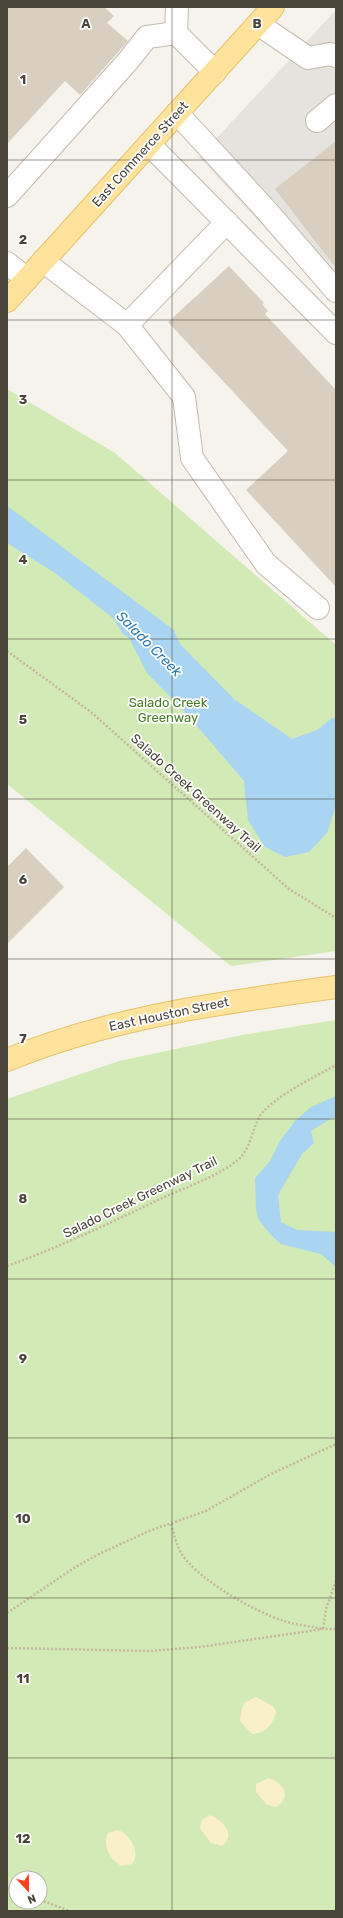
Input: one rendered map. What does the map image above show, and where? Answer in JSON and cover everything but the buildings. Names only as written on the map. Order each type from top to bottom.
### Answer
[{"type":"main road","name":"East Commerce Street","points":[[7,301],[273,7]]},
{"type":"main road","name":"East Houston Street","points":[[7,1060],[45,1045],[126,1022],[236,1000],[336,988]]},
{"type":"street","points":[[177,7],[176,33],[215,72]]},
{"type":"street","points":[[258,24],[308,58],[330,54],[336,56]]},
{"type":"street","points":[[7,196],[123,67],[147,37],[176,33]]},
{"type":"street","points":[[317,121],[336,105]]},
{"type":"street","points":[[177,113],[266,210],[336,291]]},
{"type":"street","points":[[150,144],[336,333]]},
{"type":"street","points":[[127,325],[227,222]]},
{"type":"street","points":[[43,261],[127,325],[184,397],[192,458],[266,564],[318,608]]},
{"type":"street","points":[[7,262],[27,279]]},
{"type":"path","name":"Salado Creek Greenway Trail","points":[[7,651],[91,712],[289,889],[336,918]]},
{"type":"path","name":"Salado Creek Greenway Trail","points":[[7,1266],[50,1250],[214,1175],[240,1158],[248,1144],[255,1124],[262,1113],[274,1102],[336,1065]]},
{"type":"path","points":[[7,1613],[68,1572],[97,1555],[129,1539],[206,1512],[271,1474],[336,1444]]},
{"type":"path","points":[[170,1524],[181,1553],[192,1566],[215,1584],[264,1614],[286,1622],[323,1629]]},
{"type":"path","points":[[323,1629],[326,1609],[336,1580]]},
{"type":"path","points":[[7,1648],[149,1651],[200,1647],[323,1629],[336,1629]]},
{"type":"path","points":[[48,1903],[70,1911]]},
{"type":"shaded area","points":[[336,10],[336,305],[199,157]]},
{"type":"green space","name":"Salado Creek Greenway","points":[[7,389],[115,453],[336,645],[336,951],[231,966],[7,784]]},
{"type":"green space","points":[[336,1020],[336,1911],[7,1911],[7,1099],[119,1061],[242,1035]]},
{"type":"sand","points":[[256,1697],[273,1706],[276,1712],[273,1721],[268,1728],[261,1732],[252,1734],[240,1721],[244,1703]]},
{"type":"sand","points":[[269,1778],[282,1786],[284,1790],[284,1799],[277,1807],[267,1805],[256,1792],[256,1784]]},
{"type":"sand","points":[[210,1815],[219,1820],[228,1832],[226,1842],[222,1846],[211,1843],[200,1828],[202,1820]]},
{"type":"sand","points":[[117,1830],[126,1835],[133,1844],[135,1854],[132,1864],[121,1866],[113,1860],[108,1852],[106,1838],[108,1833]]},
{"type":"water","name":"Salado Creek","points":[[7,506],[174,630],[180,644],[234,699],[292,739],[317,730],[332,718],[336,718],[336,806],[327,833],[309,852],[285,857],[265,847],[248,820],[244,781],[185,712],[147,673],[129,638],[123,634],[113,618],[55,573],[7,543]]},
{"type":"water","points":[[336,1096],[336,1118],[332,1118],[311,1131],[314,1143],[302,1154],[278,1195],[281,1222],[297,1230],[336,1232],[336,1267],[321,1254],[281,1244],[271,1235],[259,1220],[256,1209],[255,1178],[270,1161],[280,1141],[295,1121],[311,1107]]}]
